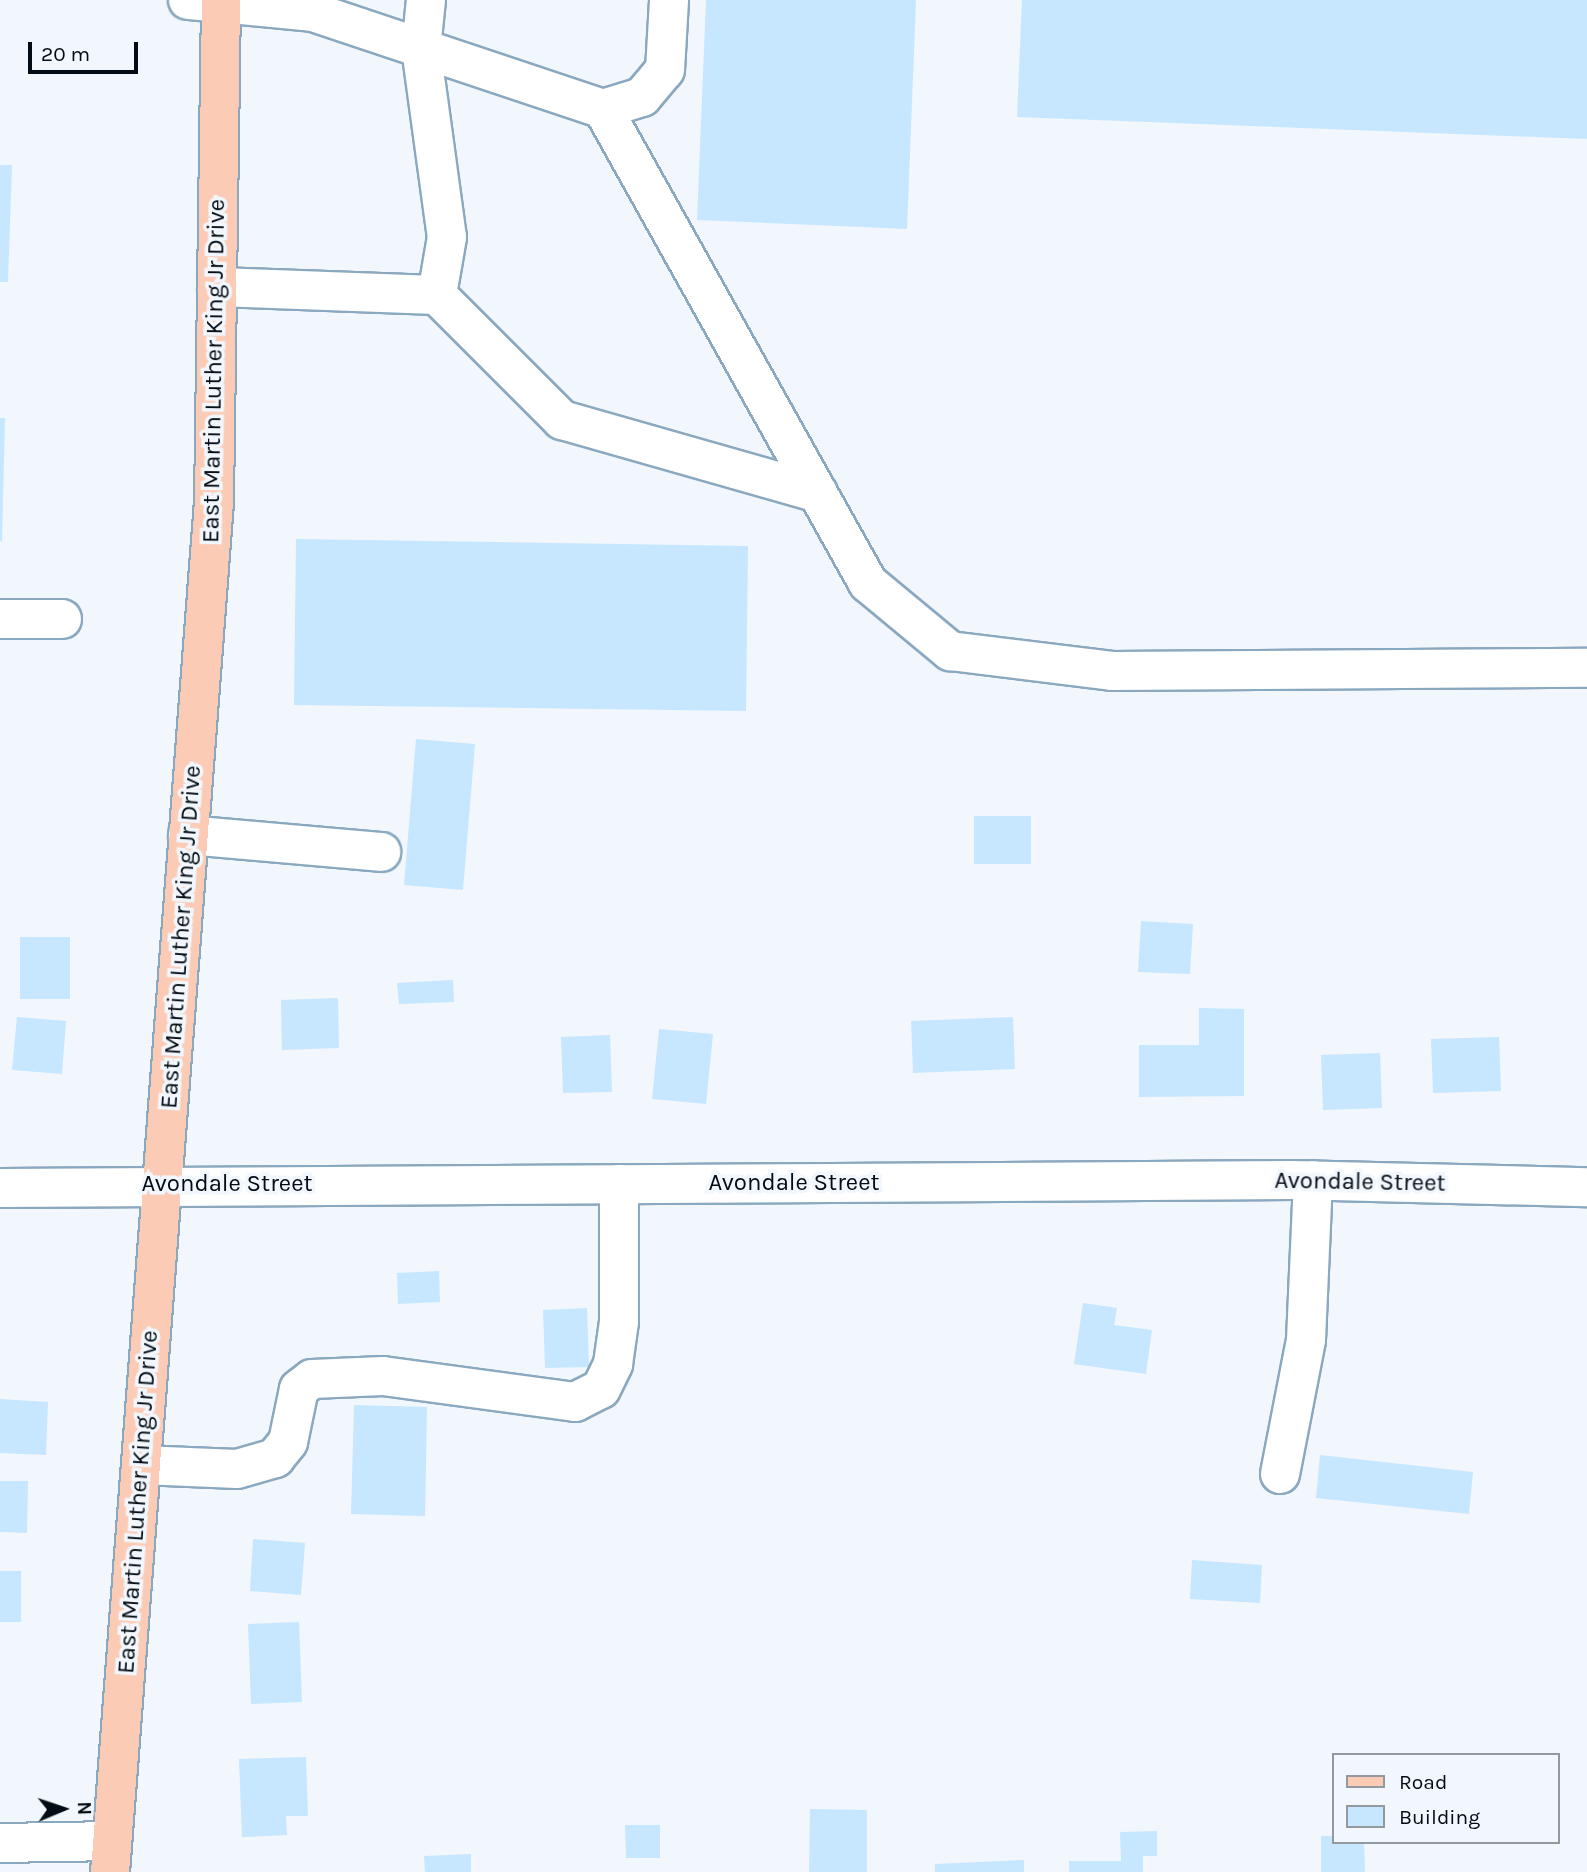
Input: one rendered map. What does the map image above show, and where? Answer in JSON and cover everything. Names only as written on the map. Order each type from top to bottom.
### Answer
[{"type":"main road","name":"East Martin Luther King Jr Drive","points":[[111,1857],[214,502],[217,287],[210,1]]},
{"type":"street","points":[[426,0],[421,48],[447,237],[437,295]]},
{"type":"street","points":[[210,1],[313,12],[603,109],[642,97],[664,70],[669,0]]},
{"type":"street","points":[[603,109],[868,583],[950,651],[1112,671],[1587,668]]},
{"type":"street","points":[[217,287],[437,295],[562,420],[818,493]]},
{"type":"street","points":[[0,619],[62,620]]},
{"type":"street","points":[[188,835],[380,852]]},
{"type":"street","points":[[1280,1474],[1306,1340],[1313,1180]]},
{"type":"street","name":"Avondale Street","points":[[0,1188],[162,1184],[1313,1180],[1587,1187]]},
{"type":"street","points":[[141,1465],[237,1469],[275,1458],[288,1442],[299,1388],[312,1379],[383,1376],[575,1402],[601,1390],[613,1364],[619,1322],[619,1184]]},
{"type":"street","points":[[0,1843],[111,1857]]},
{"type":"building","points":[[706,0],[916,0],[907,229],[697,220]]},
{"type":"building","points":[[1022,0],[1587,0],[1587,139],[1017,117]]},
{"type":"building","points":[[0,165],[12,165],[8,282],[0,282]]},
{"type":"building","points":[[0,418],[5,418],[2,542],[0,541]]},
{"type":"building","points":[[296,539],[748,546],[746,711],[294,705]]},
{"type":"building","points":[[416,739],[475,744],[463,890],[404,885]]},
{"type":"building","points":[[974,816],[1031,816],[1031,864],[974,864]]},
{"type":"building","points":[[1141,921],[1193,924],[1190,974],[1138,972]]},
{"type":"building","points":[[20,937],[70,937],[70,999],[20,999]]},
{"type":"building","points":[[453,980],[454,1002],[399,1004],[397,983]]},
{"type":"building","points":[[338,998],[339,1048],[282,1050],[281,1000]]},
{"type":"building","points":[[1199,1008],[1244,1009],[1244,1096],[1139,1097],[1139,1045],[1199,1045]]},
{"type":"building","points":[[17,1017],[66,1021],[62,1074],[12,1070]]},
{"type":"building","points":[[1013,1017],[1015,1069],[913,1073],[911,1021]]},
{"type":"building","points":[[659,1029],[713,1034],[706,1104],[652,1099]]},
{"type":"building","points":[[610,1035],[612,1092],[563,1093],[561,1037]]},
{"type":"building","points":[[1499,1037],[1501,1091],[1433,1093],[1431,1039]]},
{"type":"building","points":[[1380,1053],[1382,1108],[1323,1110],[1321,1055]]},
{"type":"building","points":[[439,1271],[440,1302],[398,1304],[397,1273]]},
{"type":"building","points":[[1083,1303],[1117,1308],[1114,1325],[1152,1330],[1146,1374],[1074,1364]]},
{"type":"building","points":[[587,1308],[589,1367],[545,1368],[543,1310]]},
{"type":"building","points":[[0,1399],[48,1402],[46,1455],[0,1453]]},
{"type":"building","points":[[354,1405],[427,1407],[425,1516],[351,1514]]},
{"type":"building","points":[[1320,1455],[1473,1472],[1469,1514],[1316,1498]]},
{"type":"building","points":[[0,1481],[28,1481],[27,1533],[0,1532]]},
{"type":"building","points":[[253,1539],[305,1543],[301,1595],[250,1591]]},
{"type":"building","points":[[1192,1560],[1262,1565],[1260,1603],[1190,1599]]},
{"type":"building","points":[[0,1571],[21,1571],[21,1622],[0,1622]]},
{"type":"building","points":[[299,1622],[302,1702],[251,1704],[248,1624]]},
{"type":"building","points":[[306,1757],[308,1816],[286,1816],[287,1835],[242,1837],[239,1759]]},
{"type":"building","points":[[810,1809],[867,1810],[867,1872],[809,1872]]},
{"type":"building","points":[[625,1825],[660,1825],[660,1858],[626,1858]]},
{"type":"building","points":[[1157,1831],[1157,1856],[1143,1856],[1143,1872],[1069,1872],[1069,1861],[1121,1861],[1120,1832]]},
{"type":"building","points":[[1321,1836],[1332,1836],[1332,1844],[1364,1844],[1365,1872],[1321,1872]]},
{"type":"building","points":[[471,1854],[471,1872],[425,1872],[424,1856]]},
{"type":"building","points":[[1024,1860],[1024,1872],[935,1872],[935,1864]]}]
